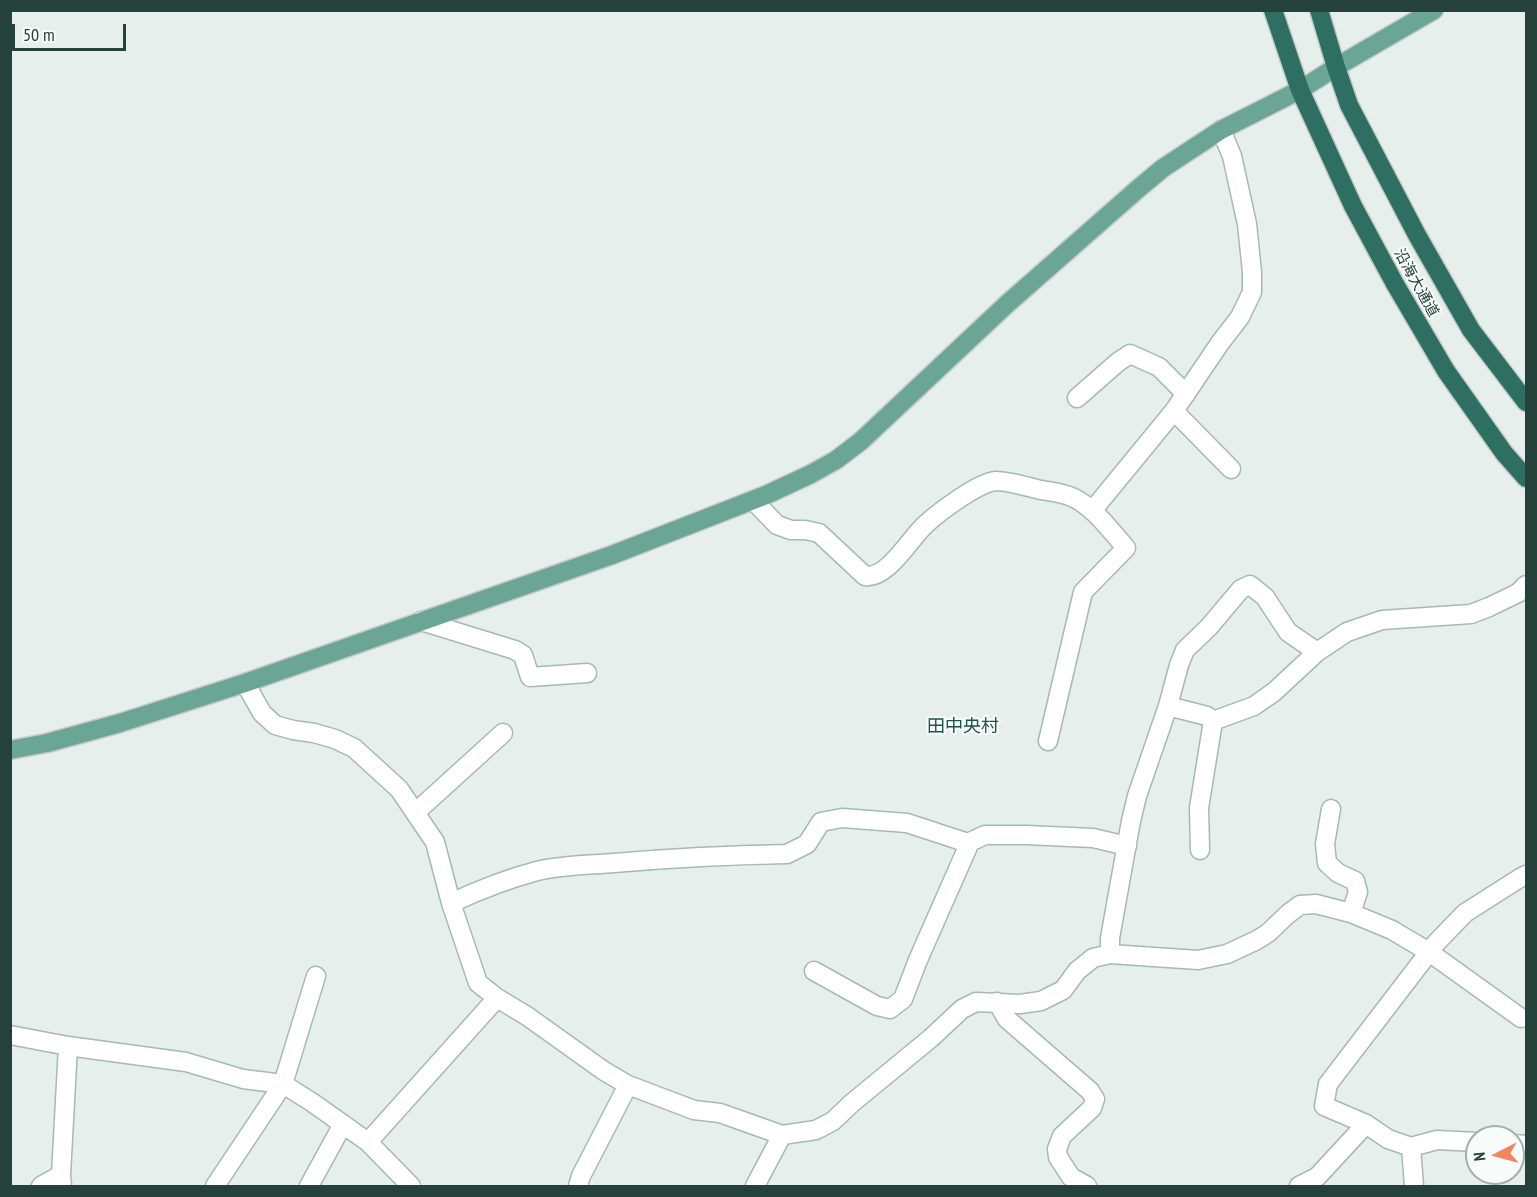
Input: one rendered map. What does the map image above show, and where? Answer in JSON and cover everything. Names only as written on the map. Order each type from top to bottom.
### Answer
[{"type":"highway","name":"沿海大通道","points":[[1274,10],[1300,90],[1353,207],[1446,372],[1504,453],[1527,478]]},
{"type":"highway","name":"沿海大通道","points":[[1319,10],[1349,105],[1417,235],[1471,330],[1527,402]]},
{"type":"main road","points":[[10,750],[120,723],[245,683],[612,555],[753,500],[811,474],[836,460],[861,441],[1007,304],[1163,168],[1221,130],[1300,90],[1434,10]]},
{"type":"street","points":[[1092,511],[1174,411],[1240,317],[1252,292],[1246,224],[1232,156],[1221,130]]},
{"type":"street","points":[[1077,398],[1130,354],[1158,367],[1186,394]]},
{"type":"street","points":[[1174,411],[1231,470]]},
{"type":"street","points":[[753,500],[777,525],[791,530],[819,533],[865,576],[871,577],[890,564],[925,524],[977,488],[995,481],[1079,500],[1126,548],[1083,592],[1048,741]]},
{"type":"street","points":[[1110,954],[1110,938],[1137,796],[1185,650],[1209,627],[1241,589],[1250,585],[1265,597],[1288,632],[1317,652]]},
{"type":"street","points":[[1213,721],[1254,706],[1274,692],[1317,652],[1347,632],[1382,620],[1471,614],[1518,593],[1527,585]]},
{"type":"street","points":[[421,621],[515,650],[523,655],[530,677],[587,673]]},
{"type":"street","points":[[245,683],[262,713],[274,725],[335,739],[354,748],[399,789],[435,842],[451,903],[478,983],[604,1071],[628,1085],[694,1110],[720,1113],[782,1135],[816,1130],[833,1121],[962,1009],[976,1002],[1020,1004],[1041,1001],[1063,990],[1077,971],[1093,958],[1110,954],[1198,960],[1227,954],[1268,933],[1300,905],[1316,904],[1351,913],[1392,930],[1429,952],[1521,1018]]},
{"type":"street","points":[[1168,706],[1207,716],[1213,721]]},
{"type":"street","points":[[1200,850],[1199,808],[1213,721]]},
{"type":"street","points":[[416,812],[503,733]]},
{"type":"street","points":[[1331,809],[1325,844],[1327,863],[1338,873],[1355,881],[1358,892],[1351,913]]},
{"type":"street","points":[[451,903],[480,890],[538,871],[653,859],[788,854],[807,844],[821,822],[842,818],[907,823],[965,842],[985,835],[1026,835],[1093,838],[1127,846]]},
{"type":"street","points":[[814,971],[877,1006],[890,1009],[903,999],[970,842]]},
{"type":"street","points":[[1465,1141],[1437,1140],[1411,1147],[1388,1139],[1366,1125],[1324,1106],[1328,1084],[1436,943],[1465,914],[1527,875]]},
{"type":"street","points":[[215,1186],[283,1084],[316,976]]},
{"type":"street","points":[[368,1142],[498,998]]},
{"type":"street","points":[[997,1002],[1007,1019],[1090,1091],[1095,1099],[1092,1108],[1062,1136],[1057,1149],[1058,1157],[1073,1183]]},
{"type":"street","points":[[10,1035],[68,1046],[186,1062],[243,1079],[283,1084],[368,1142],[411,1186]]},
{"type":"street","points":[[40,1186],[61,1181],[68,1046]]},
{"type":"street","points":[[578,1186],[628,1085]]},
{"type":"street","points":[[309,1186],[343,1124]]},
{"type":"street","points":[[1299,1186],[1317,1177],[1366,1125]]},
{"type":"street","points":[[755,1186],[782,1135]]},
{"type":"street","points":[[1411,1147],[1414,1186]]},
{"type":"district","name":"田中央村","points":[[963,727]]}]
